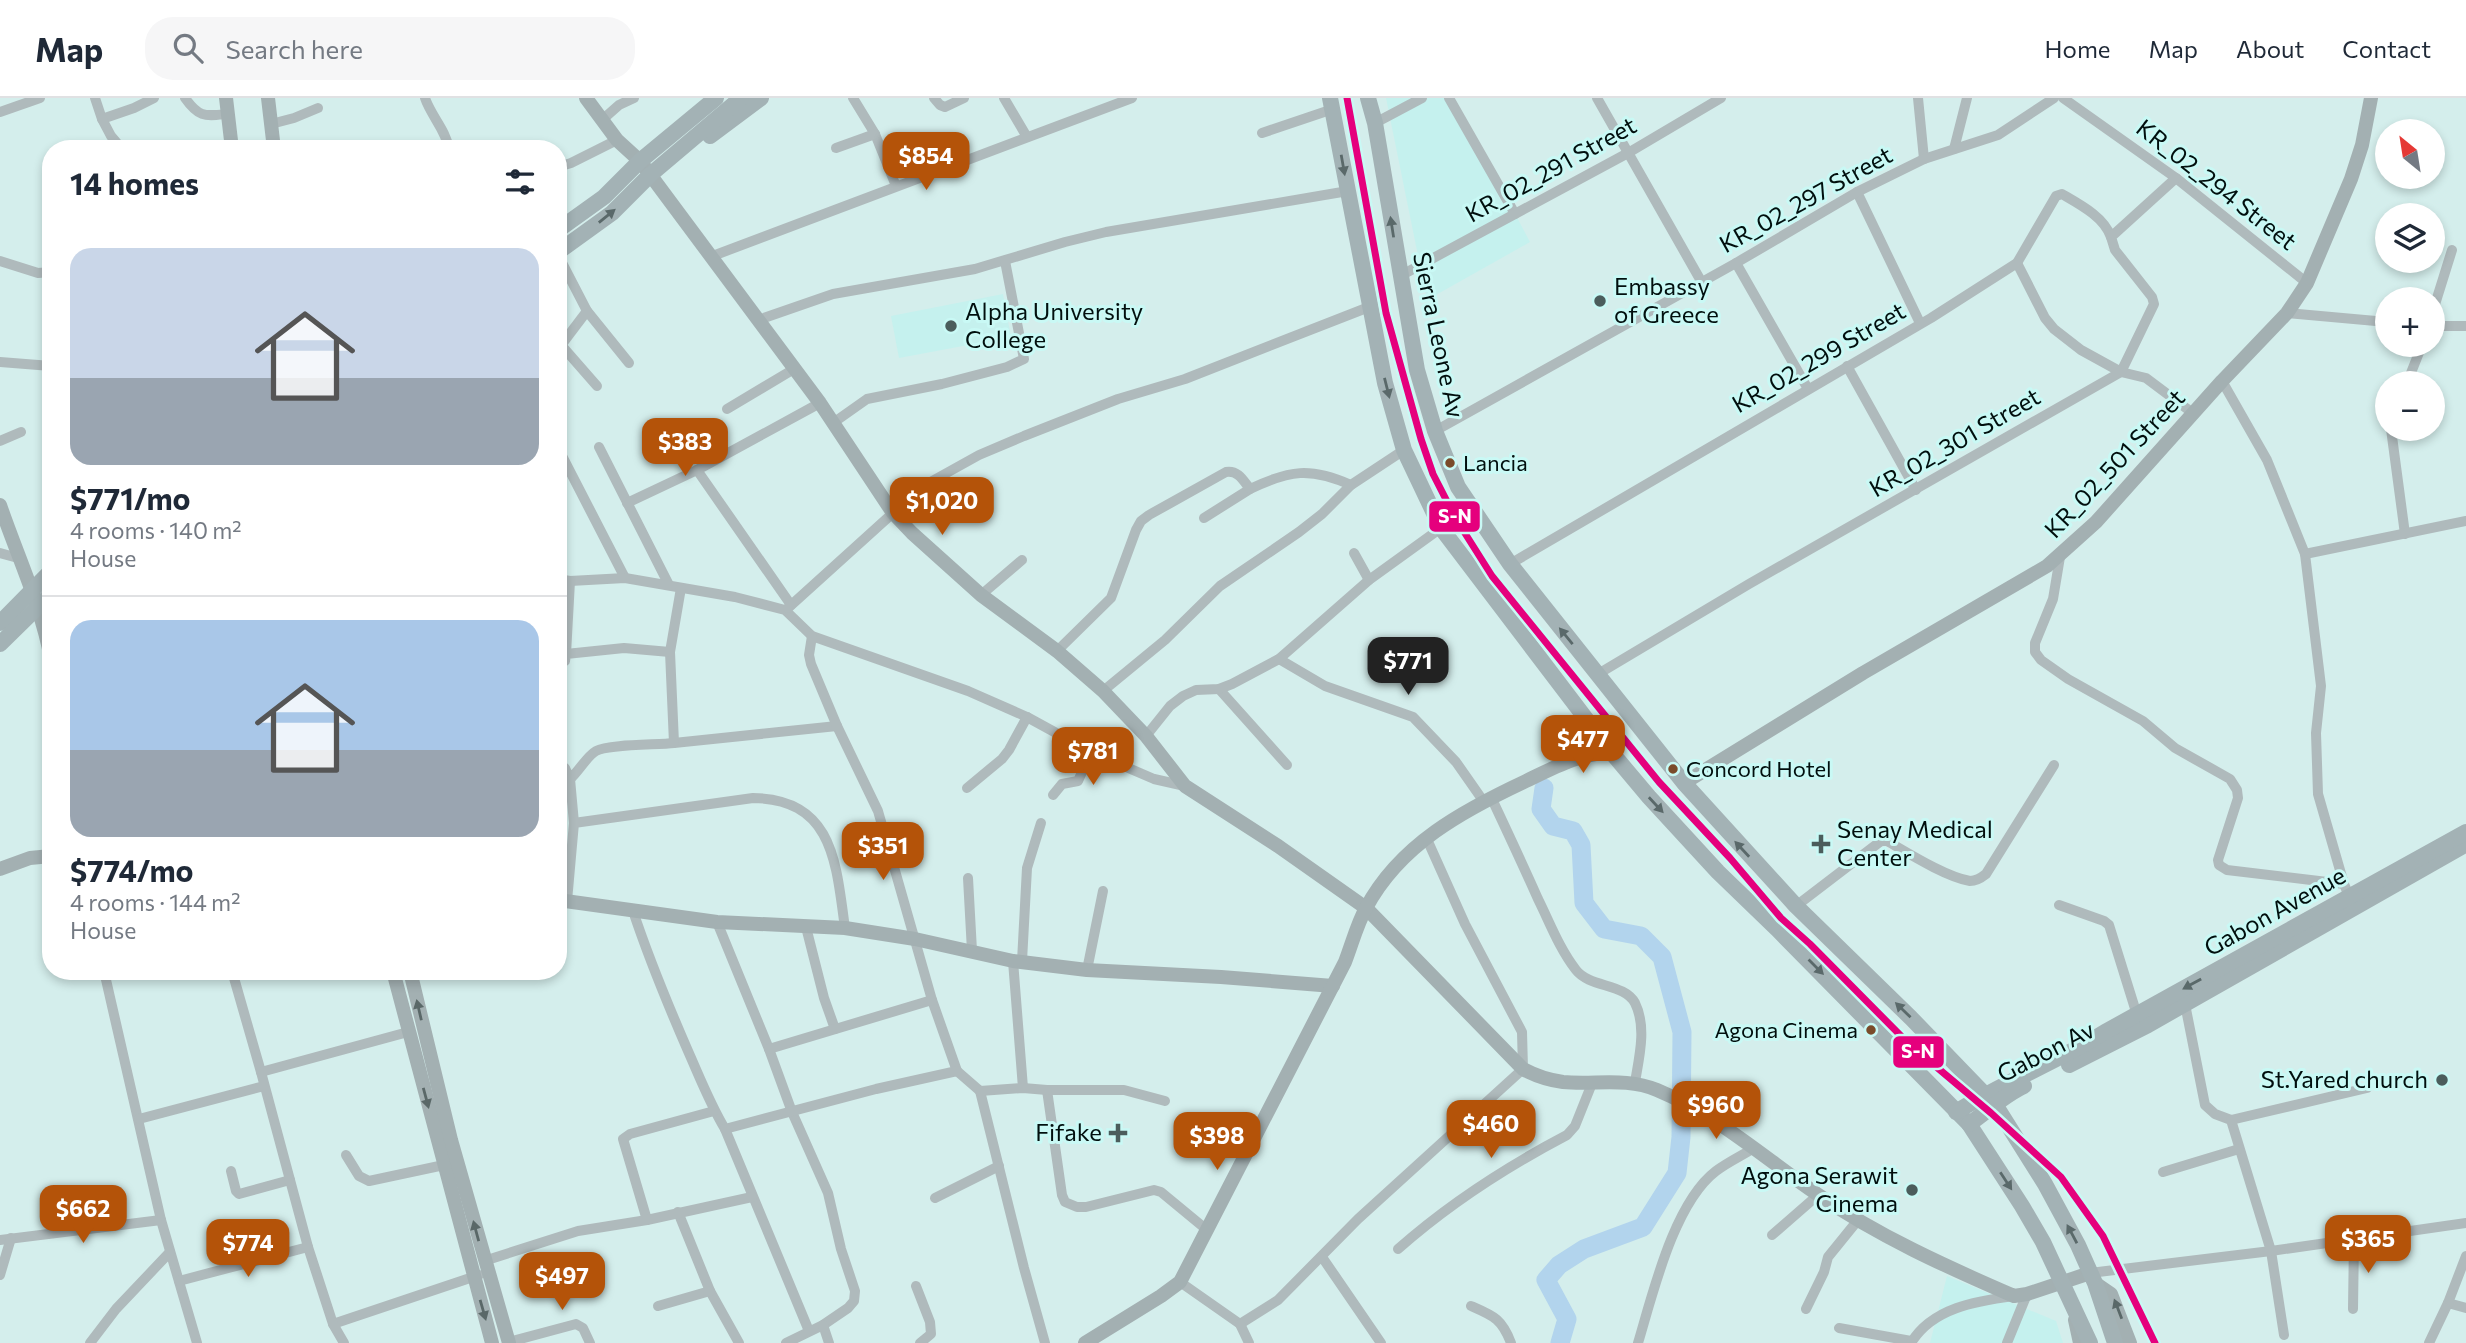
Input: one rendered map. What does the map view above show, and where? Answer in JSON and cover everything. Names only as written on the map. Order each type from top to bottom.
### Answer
[{"type":"main road","points":[[683,123],[701,98]]},
{"type":"main road","points":[[567,224],[604,197],[640,161],[716,98]]},
{"type":"main road","points":[[567,246],[612,213],[650,175],[741,98]]},
{"type":"main road","points":[[688,144],[707,138],[761,98]]},
{"type":"main road","name":"Sierra Leone Av","points":[[1368,98],[1375,123],[1417,370],[1435,431],[1458,487],[1510,564],[1684,783],[1796,906],[1990,1100],[2045,1184],[2093,1278],[2115,1343]]},
{"type":"main road","points":[[1331,104],[1385,383],[1404,450],[1441,528],[1612,753],[1718,872],[1969,1124],[2022,1206],[2073,1304],[2090,1343]]},
{"type":"main road","points":[[0,623],[42,581]]},
{"type":"main road","points":[[0,644],[42,604]]},
{"type":"main road","name":"Gabon Avenue","points":[[2142,1020],[2349,896],[2466,832]]},
{"type":"main road","name":"Gabon Avenue","points":[[2105,1032],[2185,1004],[2349,896],[2466,844]]},
{"type":"main road","name":"Gabon Av","points":[[1990,1100],[2088,1056],[2142,1020]]},
{"type":"main road","name":"Gabon Av","points":[[1969,1124],[1990,1100],[2105,1032]]},
{"type":"main road","points":[[1911,1063],[1933,1042]]},
{"type":"main road","points":[[1956,1112],[1990,1100]]},
{"type":"street","points":[[0,112],[40,98]]},
{"type":"street","points":[[95,98],[114,140]]},
{"type":"street","points":[[102,118],[134,108],[154,98]]},
{"type":"street","points":[[185,98],[197,113],[205,116],[228,114]]},
{"type":"street","points":[[226,98],[231,140]]},
{"type":"street","points":[[268,98],[273,140]]},
{"type":"street","points":[[425,98],[429,110],[448,140]]},
{"type":"street","points":[[586,98],[617,140],[640,161],[820,403],[891,509],[912,533],[981,595],[1057,651],[1103,691],[1146,736],[1185,786],[1278,846],[1366,908],[1523,1069],[1541,1078],[1565,1082],[1635,1082],[1657,1090],[1731,1129],[1818,1195],[1858,1220],[1940,1264],[2021,1295]]},
{"type":"street","points":[[602,120],[619,105],[634,98]]},
{"type":"street","points":[[853,98],[875,134],[897,187]]},
{"type":"street","points":[[934,98],[945,107],[964,98]]},
{"type":"street","points":[[1004,98],[1027,137]]},
{"type":"street","points":[[710,257],[1132,98]]},
{"type":"street","points":[[1375,123],[1422,98]]},
{"type":"street","points":[[1449,98],[1515,214]]},
{"type":"street","points":[[1597,98],[1701,281]]},
{"type":"street","name":"KR_02_291 Street","points":[[1400,276],[1628,153],[1721,98]]},
{"type":"street","points":[[1918,98],[1924,159]]},
{"type":"street","points":[[1954,149],[1968,98]]},
{"type":"street","name":"KR_02_297 Street","points":[[1435,431],[1736,263],[1857,192],[1924,159],[1998,135],[2054,98]]},
{"type":"street","name":"KR_02_294 Street","points":[[2063,98],[2176,178],[2307,283]]},
{"type":"street","name":"KR_02_501 Street","points":[[1684,783],[2060,557],[2096,522],[2222,381],[2287,313],[2307,283],[2351,179],[2362,145],[2371,98]]},
{"type":"street","points":[[1262,133],[1331,104]]},
{"type":"street","points":[[271,124],[294,118],[318,107]]},
{"type":"street","points":[[836,148],[875,134]]},
{"type":"street","points":[[567,164],[617,140]]},
{"type":"street","points":[[2121,372],[2154,304],[2152,297],[2115,250],[2111,237],[2176,178]]},
{"type":"street","points":[[758,320],[834,294],[975,269],[1106,232],[1348,191]]},
{"type":"street","points":[[1857,192],[1920,324]]},
{"type":"street","name":"KR_02_299 Street","points":[[1510,564],[1920,324],[2017,263],[2056,195],[2062,194],[2100,219],[2108,228],[2111,237]]},
{"type":"street","points":[[2440,287],[2452,250]]},
{"type":"street","points":[[0,261],[42,273]]},
{"type":"street","points":[[833,423],[867,399],[1007,367],[1024,359],[1005,261]]},
{"type":"street","points":[[1736,263],[1808,389]]},
{"type":"street","points":[[2017,263],[2045,318],[2054,329],[2081,350],[2121,372],[2146,378],[2194,415]]},
{"type":"street","points":[[567,271],[587,311],[629,363]]},
{"type":"street","points":[[788,608],[891,509],[948,471],[1001,446],[1118,399],[1185,379],[1370,307]]},
{"type":"street","points":[[567,338],[587,311]]},
{"type":"street","points":[[2287,313],[2375,321]]},
{"type":"street","points":[[2445,326],[2466,326]]},
{"type":"street","points":[[567,355],[597,386]]},
{"type":"street","points":[[0,362],[42,365]]},
{"type":"street","points":[[1847,366],[1916,490]]},
{"type":"street","points":[[727,409],[794,369]]},
{"type":"street","name":"KR_02_301 Street","points":[[1598,674],[1749,584],[2121,372]]},
{"type":"street","points":[[2060,557],[2053,599],[2035,643],[2035,652],[2041,660],[2068,679],[2143,721],[2175,748],[2230,779],[2237,790],[2238,798],[2218,860],[2219,865],[2227,870],[2349,896],[2318,794],[2316,733],[2321,686],[2305,554],[2267,460],[2222,381]]},
{"type":"street","points":[[627,503],[697,470],[820,403]]},
{"type":"street","points":[[0,440],[21,432]]},
{"type":"street","points":[[2392,441],[2404,534]]},
{"type":"street","points":[[599,447],[669,585]]},
{"type":"street","points":[[1103,691],[1165,640],[1220,586],[1299,532],[1351,485],[1404,450]]},
{"type":"street","points":[[567,465],[625,578]]},
{"type":"street","points":[[697,470],[788,608],[812,636],[968,691],[1027,717],[1091,752],[1154,779],[1185,786]]},
{"type":"street","points":[[1057,651],[1111,598],[1141,521],[1226,472],[1237,473],[1250,489]]},
{"type":"street","points":[[1204,518],[1250,489],[1276,477],[1306,472],[1319,473],[1351,485]]},
{"type":"street","points":[[0,505],[42,623]]},
{"type":"street","points":[[2305,554],[2466,521]]},
{"type":"street","points":[[1146,736],[1170,706],[1183,696],[1196,691],[1219,689],[1245,679],[1279,659],[1369,580],[1441,528]]},
{"type":"street","points":[[0,553],[18,558]]},
{"type":"street","points":[[1354,553],[1369,580]]},
{"type":"street","points":[[981,595],[1022,560]]},
{"type":"street","points":[[567,580],[625,578],[788,608]]},
{"type":"street","points":[[567,636],[570,581]]},
{"type":"street","points":[[674,743],[670,652],[681,588]]},
{"type":"street","points":[[812,636],[809,655],[811,664],[836,726],[878,811],[932,1000],[957,1071],[981,1091],[1045,1343]]},
{"type":"street","points":[[567,654],[624,648],[670,652]]},
{"type":"street","points":[[1279,659],[1325,686],[1413,717],[1457,762],[1487,799],[1559,945],[1578,973],[1623,993],[1634,1002],[1641,1037],[1635,1082]]},
{"type":"street","points":[[1219,689],[1287,765]]},
{"type":"street","points":[[967,788],[1009,750],[1027,717]]},
{"type":"street","points":[[570,779],[580,771],[590,756],[600,749],[836,726]]},
{"type":"street","points":[[1550,770],[1573,753],[1595,730]]},
{"type":"street","points":[[1053,795],[1062,784],[1078,781],[1091,752]]},
{"type":"street","points":[[1085,1343],[1101,1339],[1180,1282],[1345,962],[1366,908],[1386,878],[1426,837],[1487,799],[1589,755],[1612,753]]},
{"type":"street","points":[[1796,906],[1881,841],[1887,841],[1971,881],[1979,879],[1986,874],[2054,765]]},
{"type":"street","points":[[567,772],[574,823],[567,872]]},
{"type":"street","points":[[574,823],[753,798],[772,798],[795,805],[810,815],[820,828],[835,870],[845,928]]},
{"type":"street","points":[[1023,1088],[1017,961],[1027,868],[1041,823]]},
{"type":"street","points":[[1240,1324],[1278,1300],[1358,1219],[1523,1069],[1522,1032],[1465,924],[1426,837]]},
{"type":"street","points":[[0,869],[30,858],[42,857]]},
{"type":"street","points":[[968,878],[972,951]]},
{"type":"street","points":[[1087,970],[1103,891]]},
{"type":"street","points":[[567,901],[717,922],[845,928],[915,939],[1017,961],[1087,970],[1333,986]]},
{"type":"street","points":[[2059,905],[2109,925],[2142,1020]]},
{"type":"street","points":[[633,911],[653,969],[809,1331]]},
{"type":"street","points":[[717,922],[792,1112],[828,1193],[841,1249],[855,1291],[854,1301],[848,1308],[823,1325],[786,1343]]},
{"type":"street","points":[[806,927],[824,998],[835,1029]]},
{"type":"street","points":[[106,980],[170,1252],[197,1343]]},
{"type":"street","points":[[235,980],[308,1247],[333,1324],[344,1343]]},
{"type":"street","points":[[395,980],[492,1343]]},
{"type":"street","points":[[412,980],[486,1267],[509,1342],[576,1324],[583,1328],[590,1343]]},
{"type":"street","points":[[769,1049],[932,1000]]},
{"type":"street","points":[[2185,1004],[2205,1105],[2215,1114],[2231,1120],[2367,1088]]},
{"type":"street","points":[[261,1072],[408,1032]]},
{"type":"street","points":[[724,1129],[957,1071]]},
{"type":"street","points":[[1398,1249],[1448,1206],[1488,1179],[1567,1135],[1575,1126],[1593,1081]]},
{"type":"street","points":[[139,1119],[264,1086]]},
{"type":"street","points":[[981,1091],[1023,1088],[1124,1090],[1164,1101]]},
{"type":"street","points":[[1047,1090],[1065,1202],[1086,1207],[1154,1190],[1161,1192],[1207,1230]]},
{"type":"street","points":[[647,1220],[623,1139],[630,1134],[714,1111]]},
{"type":"street","points":[[2231,1120],[2271,1251],[2284,1335]]},
{"type":"street","points":[[1638,1343],[1659,1274],[1682,1216],[1697,1190],[1715,1171],[1754,1148]]},
{"type":"street","points":[[2163,1172],[2239,1149]]},
{"type":"street","points":[[346,1155],[359,1176],[369,1181],[443,1165]]},
{"type":"street","points":[[935,1198],[999,1166]]},
{"type":"street","points":[[231,1171],[239,1194],[290,1180]]},
{"type":"street","points":[[1772,1235],[1818,1195]]},
{"type":"street","points":[[333,1324],[473,1277],[486,1267],[578,1231],[647,1220],[752,1197]]},
{"type":"street","points":[[678,1212],[710,1292],[739,1343]]},
{"type":"street","points":[[0,1240],[162,1220]]},
{"type":"street","points":[[1806,1310],[1828,1257],[1858,1220]]},
{"type":"street","points":[[1839,1328],[1911,1342],[1938,1316],[1960,1306],[2021,1295],[2062,1283],[2466,1223]]},
{"type":"street","points":[[0,1275],[11,1238]]},
{"type":"street","points":[[2353,1309],[2354,1240]]},
{"type":"street","points":[[179,1281],[308,1247]]},
{"type":"street","points":[[90,1343],[116,1309],[170,1252]]},
{"type":"street","points":[[2429,1343],[2466,1256]]},
{"type":"street","points":[[1322,1257],[1381,1343]]},
{"type":"street","points":[[2093,1278],[2111,1294],[2130,1343]]},
{"type":"street","points":[[1180,1282],[1240,1324],[1249,1343]]},
{"type":"street","points":[[916,1286],[930,1322],[931,1334],[928,1340],[920,1343]]},
{"type":"street","points":[[658,1307],[710,1292]]},
{"type":"street","points":[[2007,1343],[2021,1295]]},
{"type":"street","points":[[2448,1303],[2466,1308]]},
{"type":"street","points":[[2073,1304],[2080,1343]]},
{"type":"street","points":[[1471,1306],[1493,1315],[1504,1326],[1511,1343]]},
{"type":"street","points":[[823,1325],[829,1343]]},
{"type":"shaded area","points":[[1386,98],[1454,98],[1530,242],[1427,300]]},
{"type":"shaded area","name":"Alpha University College","points":[[1003,294],[1011,337],[899,358],[891,316]]},
{"type":"shaded area","points":[[1947,1276],[2056,1321],[2063,1343],[1930,1343]]},
{"type":"waterway","points":[[1544,788],[1541,809],[1553,826],[1573,831],[1581,845],[1584,903],[1604,929],[1641,936],[1662,957],[1682,1032],[1681,1137],[1677,1173],[1643,1227],[1584,1249],[1559,1265],[1546,1280],[1567,1319],[1560,1343]]},
{"type":"transit line","name":"S-N","points":[[1347,98],[1386,313],[1421,439],[1433,474],[1456,519],[1492,576],[1659,782],[1730,858],[1781,918],[1908,1043],[2061,1177],[2103,1236],[2155,1343]]},
{"type":"place","name":"Embassy of Greece","points":[[1600,301]]},
{"type":"place","name":"Alpha University College","points":[[951,326]]},
{"type":"place","name":"Lancia","points":[[1450,463]]},
{"type":"place","name":"Concord Hotel","points":[[1673,769]]},
{"type":"place","name":"Senay Medical Center","points":[[1821,844]]},
{"type":"place","name":"Agona Cinema","points":[[1871,1030]]},
{"type":"place","name":"St.Yared church","points":[[2442,1080]]},
{"type":"place","name":"Fifake","points":[[1118,1133]]},
{"type":"place","name":"Agona Serawit Cinema","points":[[1912,1190]]}]
